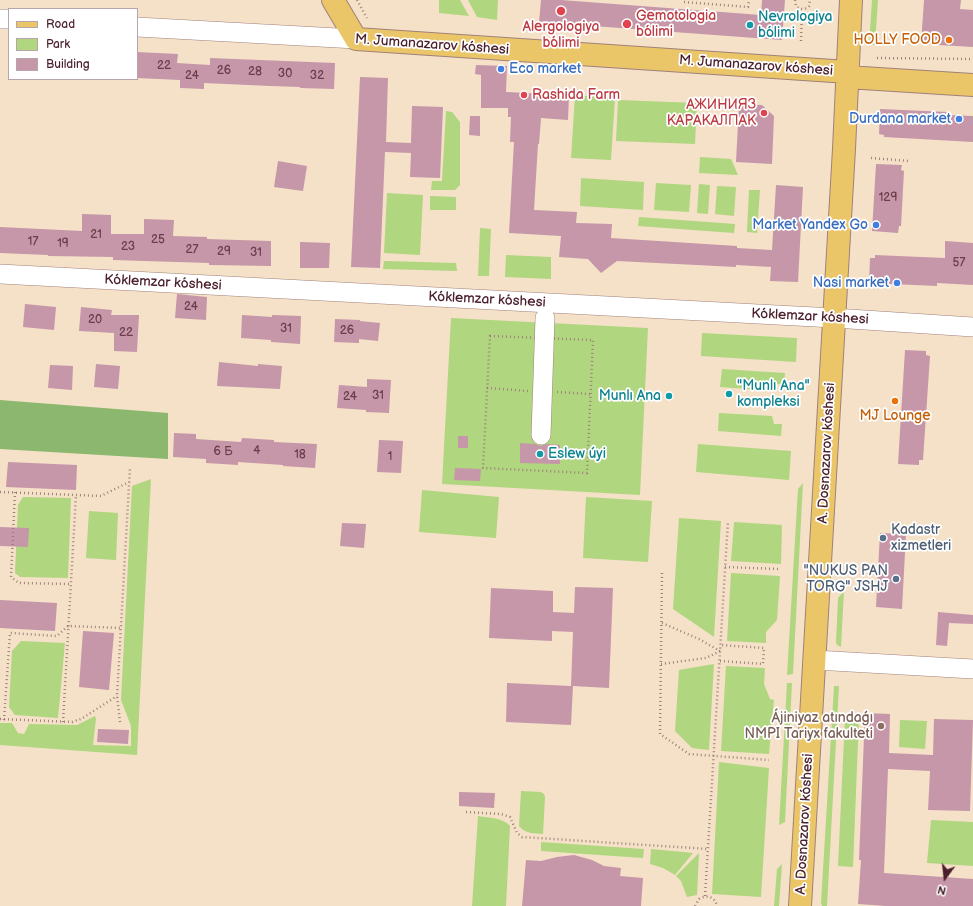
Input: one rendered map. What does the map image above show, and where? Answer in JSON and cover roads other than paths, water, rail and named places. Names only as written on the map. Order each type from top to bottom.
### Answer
[{"type":"main road","points":[[333,0],[356,39]]},
{"type":"main road","name":"A. Dosnazarov kóshesi","points":[[800,906],[844,157],[851,0]]},
{"type":"main road","name":"M. Jumanazarov kóshesi","points":[[356,39],[973,85]]},
{"type":"street","name":"M. Jumanazarov kóshesi","points":[[138,27],[356,39]]},
{"type":"street","name":"Kóklemzar kóshesi","points":[[0,274],[834,318],[973,327]]},
{"type":"street","points":[[541,435],[545,318]]},
{"type":"street","points":[[815,660],[973,669]]},
{"type":"place","name":"Alergologiya bólimi","points":[[561,11]]},
{"type":"place","name":"Gemotologia bólimi","points":[[627,24]]},
{"type":"place","name":"Nevrologiya bólimi","points":[[750,25]]},
{"type":"place","name":"HOLLY FOOD","points":[[949,40]]},
{"type":"place","name":"Eco market","points":[[501,69]]},
{"type":"place","name":"Rashida Farm","points":[[524,95]]},
{"type":"place","name":"АЖИНИЯЗ КАРАКАЛПАК","points":[[764,113]]},
{"type":"place","name":"Durdana market","points":[[959,119]]},
{"type":"place","name":"Market Yandex Go","points":[[876,225]]},
{"type":"place","name":"Nasi market","points":[[897,283]]},
{"type":"place","name":"\"Munlı Ana\" kompleksi","points":[[729,394]]},
{"type":"place","name":"Munlı Ana","points":[[669,396]]},
{"type":"place","name":"MJ Lounge","points":[[895,401]]},
{"type":"place","name":"Eslew úyi","points":[[540,454]]},
{"type":"place","name":"Kadastr xizmetleri","points":[[883,538]]},
{"type":"place","name":"\"NUKUS PAN TORG\" JSHJ","points":[[896,579]]},
{"type":"place","name":"Ájiniyaz atındaǵı NMPI Tariyx fakulteti","points":[[881,726]]}]
